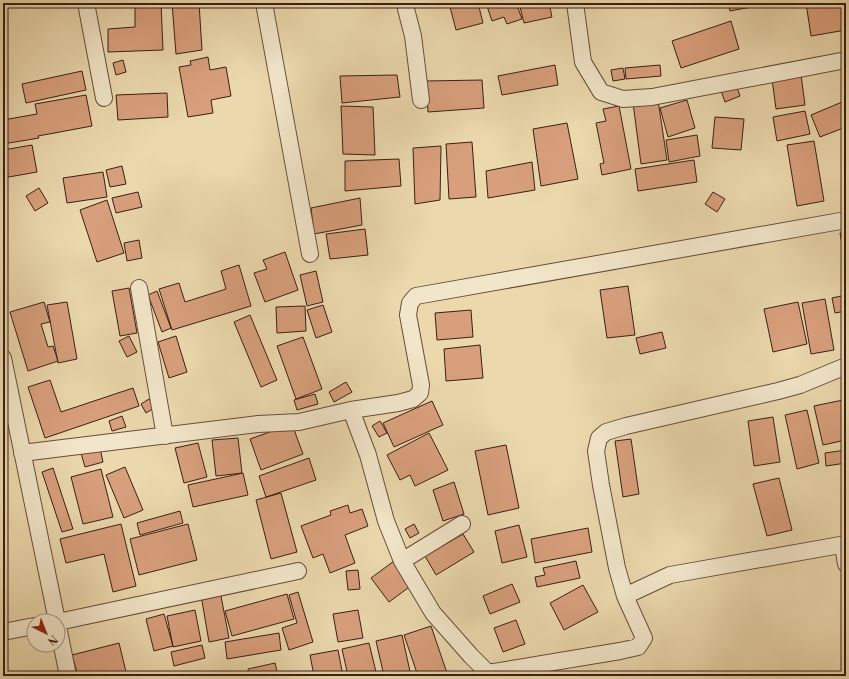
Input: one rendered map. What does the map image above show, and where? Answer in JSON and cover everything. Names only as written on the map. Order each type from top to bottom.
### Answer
[{"type":"street","points":[[86,3],[104,98]]},
{"type":"street","points":[[264,3],[310,254]]},
{"type":"street","points":[[406,3],[406,9],[413,36],[421,100]]},
{"type":"street","points":[[575,3],[583,62],[601,92],[623,99],[652,97],[846,60]]},
{"type":"street","points":[[22,453],[258,424],[299,422],[351,410],[413,399],[420,393],[421,385],[408,315],[410,303],[416,296],[846,220]]},
{"type":"street","points":[[139,288],[165,436]]},
{"type":"street","points":[[3,358],[56,613]]},
{"type":"street","points":[[351,410],[368,455],[386,521],[402,561],[433,613],[489,674],[638,647],[644,638],[625,596],[617,568],[601,485],[596,450],[600,438],[606,432],[800,385],[846,366]]},
{"type":"street","points":[[402,561],[462,524]]},
{"type":"street","points":[[625,596],[670,575],[844,544],[846,564]]},
{"type":"street","points":[[66,619],[298,571]]},
{"type":"street","points":[[3,632],[26,628]]},
{"type":"street","points":[[63,653],[68,676]]},
{"type":"building","points":[[135,3],[161,3],[163,50],[108,52],[108,29],[135,27]]},
{"type":"building","points":[[172,3],[199,3],[202,50],[176,54]]},
{"type":"building","points":[[449,3],[478,3],[483,23],[456,30]]},
{"type":"building","points":[[486,3],[516,3],[522,19],[507,24],[504,17],[492,21]]},
{"type":"building","points":[[519,3],[549,3],[552,17],[524,23]]},
{"type":"building","points":[[728,3],[756,3],[757,6],[730,11]]},
{"type":"building","points":[[765,3],[783,3],[765,6]]},
{"type":"building","points":[[806,3],[846,3],[846,30],[811,36]]},
{"type":"building","points":[[731,21],[739,49],[681,68],[672,41]]},
{"type":"building","points":[[208,57],[210,70],[226,67],[231,96],[211,100],[213,113],[188,117],[179,67],[191,65],[190,61]]},
{"type":"building","points":[[123,60],[126,72],[116,75],[113,63]]},
{"type":"building","points":[[555,65],[558,85],[502,95],[498,76]]},
{"type":"building","points":[[660,65],[661,76],[626,79],[625,68]]},
{"type":"building","points":[[623,68],[625,79],[613,81],[611,70]]},
{"type":"building","points":[[82,71],[86,90],[26,103],[22,84]]},
{"type":"building","points":[[397,75],[400,97],[342,103],[340,76]]},
{"type":"building","points":[[801,75],[805,105],[776,109],[772,79]]},
{"type":"building","points":[[482,80],[484,108],[428,112],[426,81]]},
{"type":"building","points":[[735,82],[740,96],[725,102],[720,88]]},
{"type":"building","points":[[167,93],[168,117],[118,120],[116,95]]},
{"type":"building","points":[[86,95],[92,126],[38,136],[39,138],[3,144],[3,120],[37,114],[35,104]]},
{"type":"building","points":[[658,100],[667,160],[641,164],[633,103]]},
{"type":"building","points":[[687,100],[695,128],[668,137],[660,108]]},
{"type":"building","points":[[842,102],[846,112],[846,127],[820,137],[811,115]]},
{"type":"building","points":[[341,106],[373,107],[375,155],[343,154]]},
{"type":"building","points":[[619,106],[631,169],[602,175],[600,164],[604,163],[596,123],[606,121],[603,109]]},
{"type":"building","points":[[805,111],[810,134],[777,141],[773,117]]},
{"type":"building","points":[[715,117],[744,119],[741,150],[712,148]]},
{"type":"building","points":[[567,123],[578,179],[541,186],[533,129]]},
{"type":"building","points":[[697,135],[700,156],[669,162],[666,140]]},
{"type":"building","points":[[814,141],[824,201],[797,206],[787,145]]},
{"type":"building","points":[[472,142],[476,197],[449,199],[446,144]]},
{"type":"building","points":[[32,145],[37,172],[3,178],[3,150]]},
{"type":"building","points":[[441,146],[440,200],[415,204],[413,148]]},
{"type":"building","points":[[399,159],[401,186],[345,191],[345,161]]},
{"type":"building","points":[[694,160],[697,182],[638,191],[635,169]]},
{"type":"building","points":[[532,162],[535,190],[488,198],[486,171]]},
{"type":"building","points":[[122,166],[126,184],[110,187],[106,170]]},
{"type":"building","points":[[103,172],[107,197],[67,203],[63,178]]},
{"type":"building","points":[[39,188],[48,203],[35,211],[26,196]]},
{"type":"building","points":[[138,192],[142,207],[116,213],[112,198]]},
{"type":"building","points":[[713,192],[725,199],[717,212],[705,204]]},
{"type":"building","points":[[360,198],[362,225],[314,234],[311,208]]},
{"type":"building","points":[[107,200],[124,253],[97,262],[80,210]]},
{"type":"building","points":[[365,229],[368,255],[330,259],[326,234]]},
{"type":"building","points":[[846,232],[846,267],[840,233]]},
{"type":"building","points":[[139,240],[142,258],[127,261],[124,243]]},
{"type":"building","points":[[285,252],[298,290],[265,302],[254,273],[267,269],[263,260]]},
{"type":"building","points":[[239,265],[251,306],[172,330],[159,289],[179,283],[185,302],[226,289],[221,271]]},
{"type":"building","points":[[316,271],[323,302],[307,306],[300,275]]},
{"type":"building","points":[[628,286],[635,335],[607,338],[600,290]]},
{"type":"building","points":[[129,288],[137,333],[120,336],[112,291]]},
{"type":"building","points":[[157,291],[171,328],[162,332],[148,295]]},
{"type":"building","points":[[846,295],[846,311],[835,313],[832,298]]},
{"type":"building","points":[[825,299],[834,350],[811,354],[802,303]]},
{"type":"building","points":[[44,302],[50,322],[41,324],[48,347],[53,346],[58,361],[28,371],[10,312]]},
{"type":"building","points":[[67,302],[77,359],[58,363],[47,305]]},
{"type":"building","points":[[798,302],[807,344],[773,352],[764,309]]},
{"type":"building","points":[[323,305],[332,332],[316,338],[307,310]]},
{"type":"building","points":[[305,306],[306,331],[277,333],[276,307]]},
{"type":"building","points":[[471,310],[473,337],[437,340],[435,313]]},
{"type":"building","points":[[250,315],[277,380],[261,387],[234,322]]},
{"type":"building","points":[[662,332],[666,348],[640,354],[636,338]]},
{"type":"building","points":[[129,336],[137,352],[127,357],[119,341]]},
{"type":"building","points":[[176,336],[187,372],[169,378],[158,342]]},
{"type":"building","points":[[303,337],[322,389],[296,399],[277,346]]},
{"type":"building","points":[[480,345],[483,378],[446,381],[444,349]]},
{"type":"building","points":[[50,380],[61,412],[133,388],[139,406],[45,438],[28,387]]},
{"type":"building","points":[[346,382],[352,392],[334,402],[329,392]]},
{"type":"building","points":[[315,394],[318,404],[297,410],[294,400]]},
{"type":"building","points":[[149,399],[154,408],[146,413],[141,404]]},
{"type":"building","points":[[843,400],[846,414],[846,440],[823,445],[814,406]]},
{"type":"building","points":[[432,401],[443,425],[394,447],[383,423]]},
{"type":"building","points":[[807,410],[819,463],[797,469],[785,415]]},
{"type":"building","points":[[122,416],[126,427],[112,431],[109,421]]},
{"type":"building","points":[[773,417],[780,462],[754,466],[748,421]]},
{"type":"building","points":[[380,421],[387,433],[379,437],[372,426]]},
{"type":"building","points":[[292,424],[303,454],[261,470],[250,439]]},
{"type":"building","points":[[429,433],[448,470],[415,486],[410,475],[400,480],[387,455]]},
{"type":"building","points":[[238,438],[242,473],[216,476],[212,440]]},
{"type":"building","points":[[631,439],[639,494],[623,497],[615,441]]},
{"type":"building","points":[[198,443],[207,477],[184,483],[175,448]]},
{"type":"building","points":[[506,445],[519,508],[488,515],[475,451]]},
{"type":"building","points":[[100,448],[103,462],[85,467],[81,453]]},
{"type":"building","points":[[846,450],[846,463],[826,466],[825,453]]},
{"type":"building","points":[[309,458],[316,480],[266,497],[259,476]]},
{"type":"building","points":[[125,467],[143,510],[124,518],[106,475]]},
{"type":"building","points":[[53,468],[73,529],[62,532],[42,472]]},
{"type":"building","points":[[101,469],[113,517],[83,524],[71,477]]},
{"type":"building","points":[[243,473],[248,495],[193,507],[188,485]]},
{"type":"building","points":[[779,478],[792,530],[767,536],[753,484]]},
{"type":"building","points":[[454,482],[464,514],[443,521],[433,490]]},
{"type":"building","points":[[281,493],[297,552],[271,559],[256,500]]},
{"type":"building","points":[[348,505],[350,513],[362,509],[368,526],[345,535],[355,563],[330,573],[323,554],[313,558],[301,526],[331,515],[330,511]]},
{"type":"building","points":[[180,511],[183,523],[140,535],[137,523]]},
{"type":"building","points":[[121,524],[136,586],[113,592],[104,554],[66,563],[60,539]]},
{"type":"building","points":[[188,524],[197,560],[139,575],[130,539]]},
{"type":"building","points":[[414,524],[419,533],[410,538],[405,529]]},
{"type":"building","points":[[519,525],[527,557],[502,563],[495,531]]},
{"type":"building","points":[[588,528],[592,552],[535,563],[531,539]]},
{"type":"building","points":[[463,534],[474,552],[436,575],[425,556]]},
{"type":"building","points":[[394,561],[412,585],[389,602],[371,578]]},
{"type":"building","points":[[576,561],[580,578],[537,587],[535,577],[545,575],[543,568]]},
{"type":"building","points":[[358,570],[360,589],[348,590],[346,571]]},
{"type":"building","points":[[512,584],[520,602],[490,614],[483,596]]},
{"type":"building","points":[[583,585],[598,612],[564,630],[550,603]]},
{"type":"building","points":[[220,591],[229,638],[209,642],[201,595]]},
{"type":"building","points":[[298,592],[313,642],[289,650],[282,628],[297,623],[289,595]]},
{"type":"building","points":[[287,594],[294,619],[232,636],[225,611]]},
{"type":"building","points":[[195,610],[201,641],[173,647],[167,616]]},
{"type":"building","points":[[358,610],[363,638],[338,642],[333,614]]},
{"type":"building","points":[[164,614],[173,646],[154,651],[146,619]]},
{"type":"building","points":[[516,620],[525,644],[503,652],[494,628]]},
{"type":"building","points":[[431,626],[448,676],[418,676],[404,635]]},
{"type":"building","points":[[279,633],[281,650],[227,659],[225,642]]},
{"type":"building","points":[[402,635],[411,676],[384,676],[376,641]]},
{"type":"building","points":[[119,643],[127,676],[112,676],[109,674],[100,676],[78,676],[72,655]]},
{"type":"building","points":[[369,643],[377,676],[348,676],[342,649]]},
{"type":"building","points":[[202,645],[205,658],[174,666],[171,652]]},
{"type":"building","points":[[338,650],[343,676],[314,676],[310,655]]},
{"type":"building","points":[[275,663],[278,676],[244,676],[249,675],[248,669]]},
{"type":"building","points":[[550,667],[551,676],[523,676],[523,669]]},
{"type":"building","points":[[199,671],[200,676],[182,676]]}]
